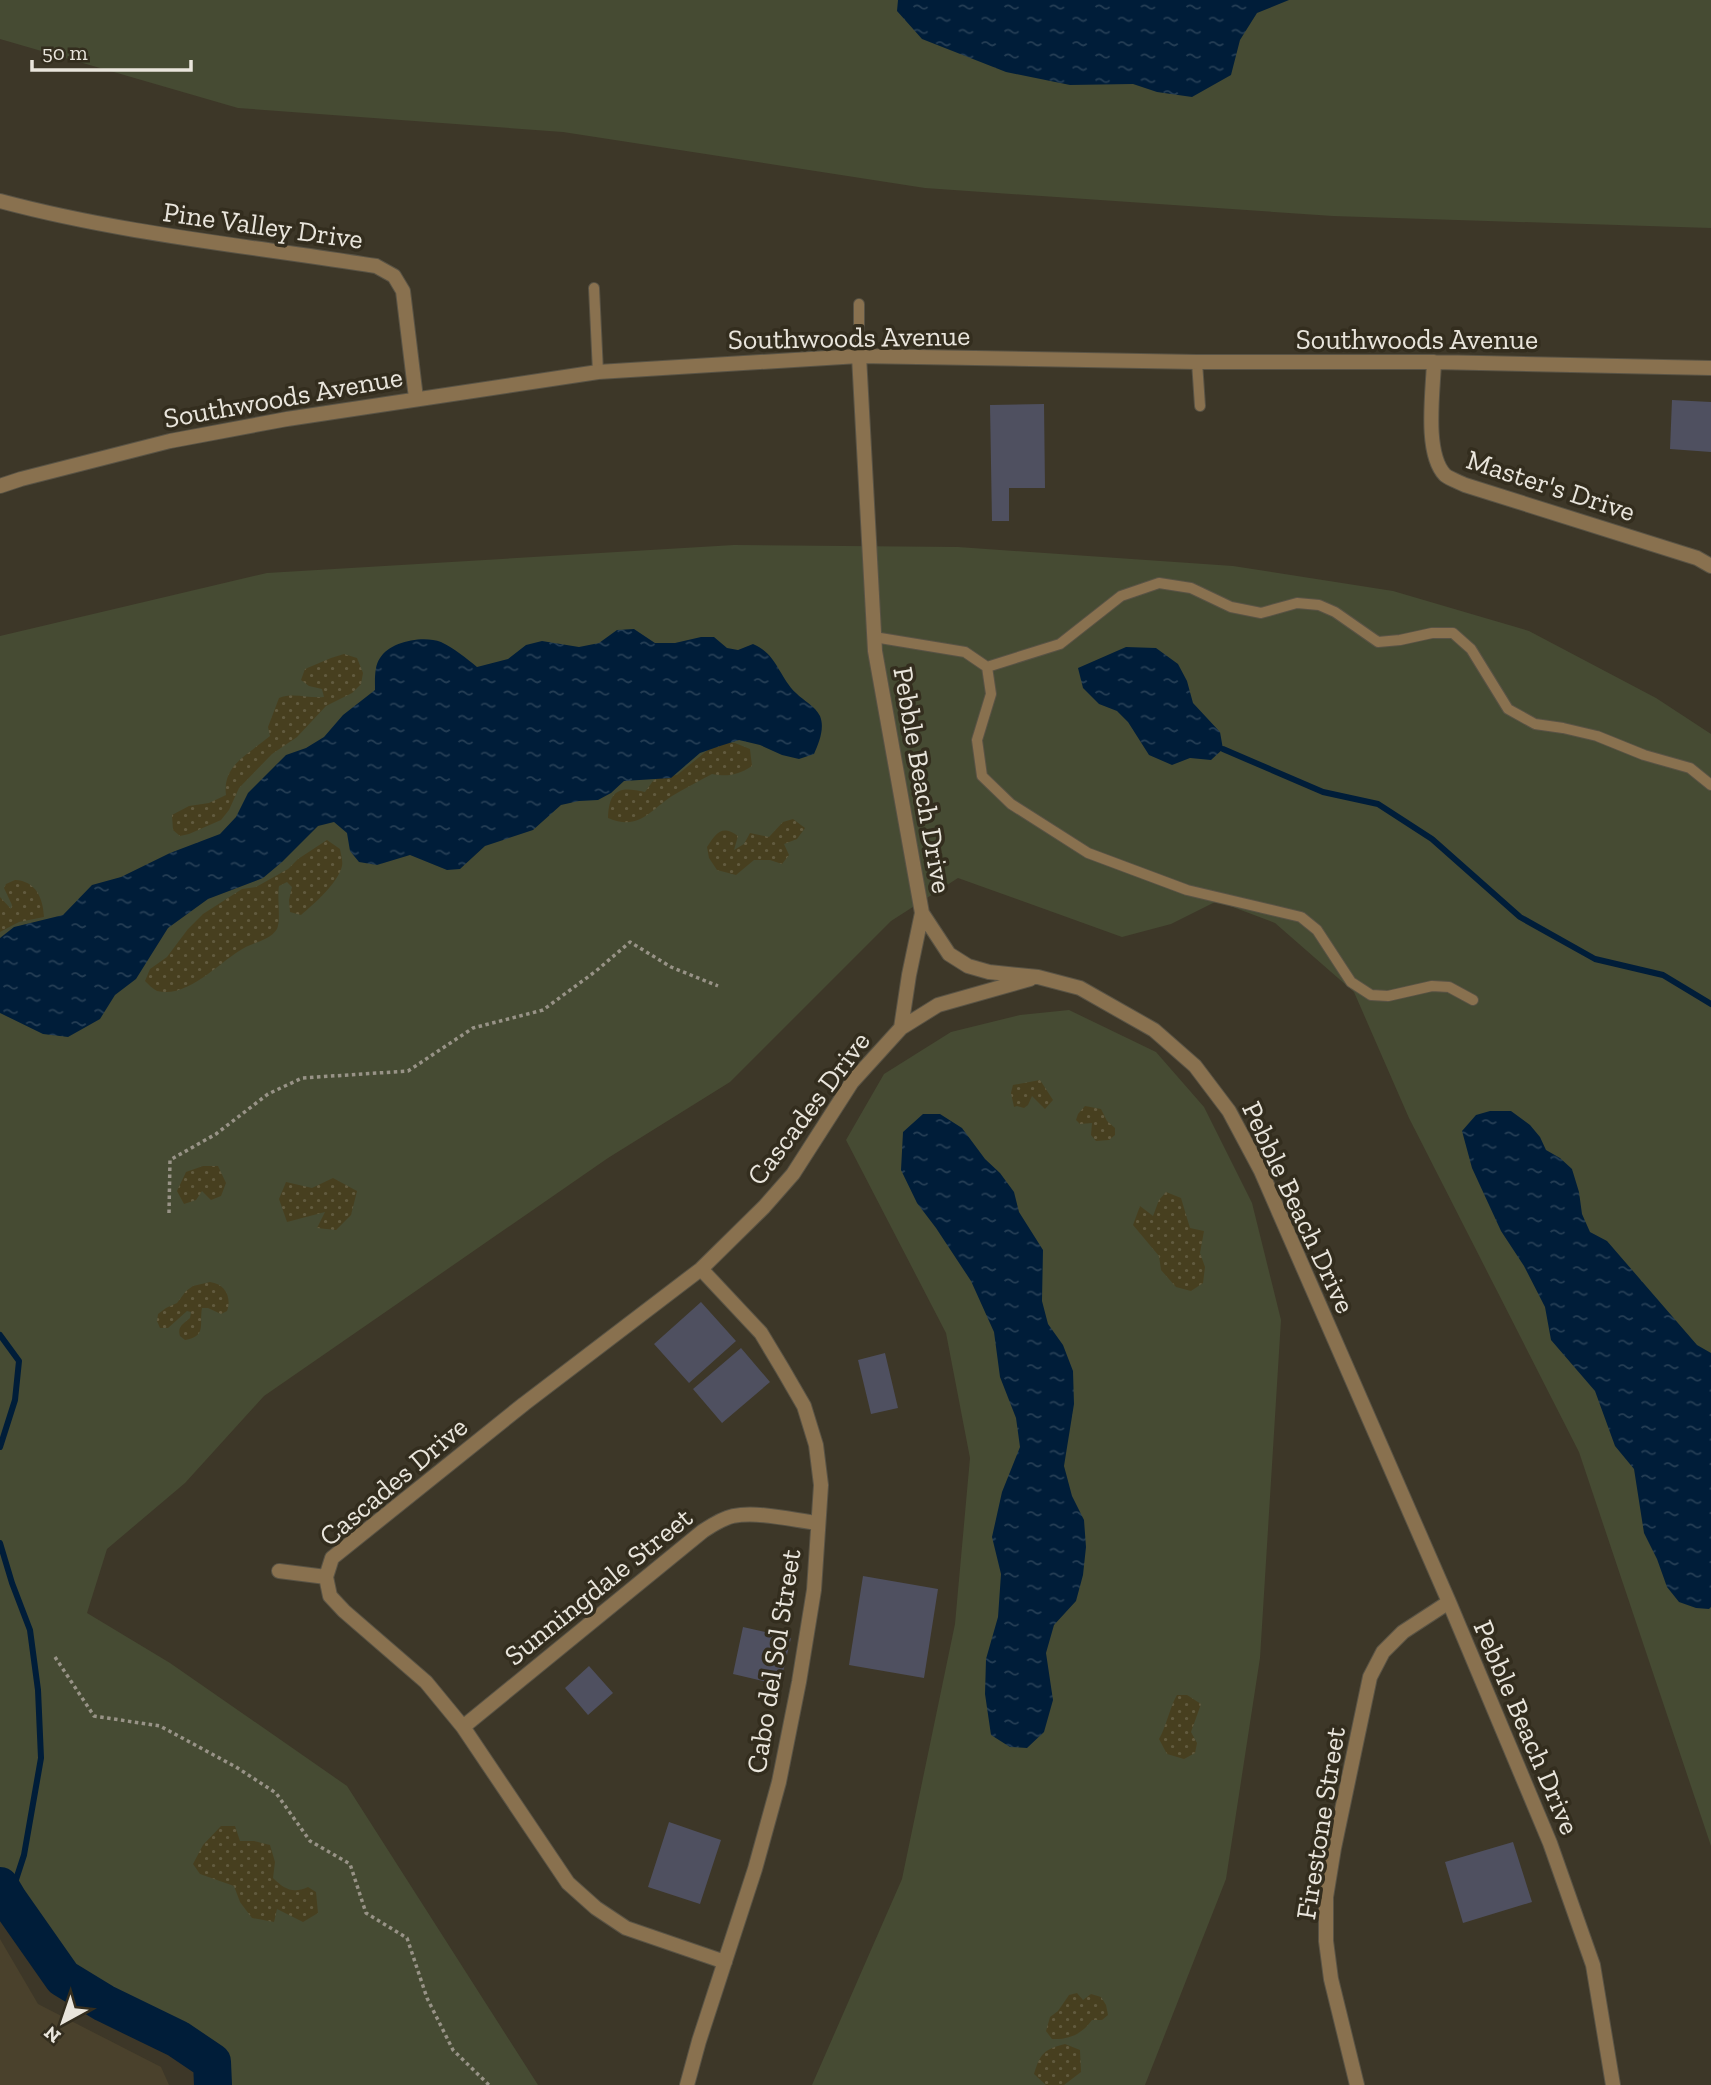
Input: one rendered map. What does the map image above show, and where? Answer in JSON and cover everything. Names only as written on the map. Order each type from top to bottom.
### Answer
[{"type":"street","name":"Pine Valley Drive","points":[[0,201],[128,230],[376,266],[394,276],[402,291],[416,398]]},
{"type":"street","name":"Southwoods Avenue","points":[[0,486],[170,441],[416,398],[598,372],[859,356],[1711,368]]},
{"type":"street","name":"Pebble Beach Drive","points":[[859,356],[874,637],[885,713],[922,914],[949,954],[968,965],[989,972],[1038,977],[1080,988],[1154,1030],[1195,1066],[1229,1111],[1261,1171],[1449,1602],[1550,1843],[1593,1965],[1613,2085]]},
{"type":"street","name":"Master's Drive","points":[[1434,362],[1432,442],[1437,463],[1446,476],[1465,485],[1698,558],[1711,566]]},
{"type":"street","points":[[901,1028],[922,914]]},
{"type":"street","name":"Cascades Drive","points":[[725,1962],[626,1928],[596,1908],[568,1883],[463,1727],[426,1682],[330,1596],[326,1577],[332,1558],[524,1404],[701,1269],[764,1208],[793,1174],[852,1082],[901,1028],[938,1004],[1038,977]]},
{"type":"street","name":"Cabo del Sol Street","points":[[687,2085],[755,1870],[779,1782],[814,1590],[821,1485],[816,1445],[804,1406],[761,1333],[701,1269]]},
{"type":"street","name":"Sunningdale Street","points":[[463,1727],[703,1531],[734,1516],[754,1515],[818,1522]]},
{"type":"street","points":[[279,1571],[326,1577]]},
{"type":"street","name":"Firestone Street","points":[[1357,2085],[1331,1979],[1326,1941],[1326,1897],[1334,1848],[1370,1677],[1383,1652],[1403,1632],[1449,1602]]},
{"type":"lane","points":[[594,288],[598,372]]},
{"type":"lane","points":[[859,304],[859,356]]},
{"type":"lane","points":[[1197,362],[1200,406]]},
{"type":"lane","points":[[987,667],[1060,644],[1121,596],[1159,583],[1191,588],[1231,607],[1261,614],[1297,603],[1319,605],[1335,611],[1378,642],[1432,633],[1453,633],[1471,649],[1508,709],[1535,724],[1597,736],[1644,755],[1689,768],[1711,786]]},
{"type":"lane","points":[[874,637],[965,652],[987,667],[991,694],[977,740],[982,776],[1011,804],[1088,853],[1187,890],[1301,917],[1317,930],[1351,982],[1371,995],[1388,996],[1432,986],[1449,987],[1473,1000]]},
{"type":"path","points":[[169,1213],[170,1160],[216,1134],[268,1094],[302,1078],[408,1071],[473,1028],[543,1010],[630,942],[671,967],[718,986]]},
{"type":"path","points":[[55,1657],[94,1716],[160,1726],[236,1767],[276,1793],[310,1841],[350,1864],[366,1913],[407,1938],[427,1998],[453,2050],[489,2085]]},
{"type":"shaded area","points":[[0,1939],[38,2004],[161,2067],[169,2085],[0,2085]]},
{"type":"green space","points":[[0,0],[1711,0],[1711,228],[1333,216],[925,188],[563,132],[238,108],[0,39]]},
{"type":"green space","points":[[734,545],[958,547],[1233,566],[1393,591],[1529,631],[1656,698],[1711,734],[1711,1846],[1579,1452],[1409,1118],[1354,992],[1275,923],[1217,901],[1171,924],[1122,937],[958,878],[891,921],[730,1082],[608,1158],[264,1396],[185,1483],[107,1549],[87,1613],[170,1663],[347,1786],[538,2085],[213,2085],[212,2062],[178,2039],[104,2003],[63,1978],[0,1886],[0,636],[267,573]]},
{"type":"green space","points":[[1069,1010],[1156,1052],[1204,1107],[1252,1203],[1281,1320],[1260,1658],[1226,1879],[1145,2085],[812,2085],[902,1879],[955,1624],[970,1458],[946,1333],[846,1140],[884,1074],[951,1032],[1020,1015]]},
{"type":"sand","points":[[344,654],[357,658],[363,673],[361,684],[352,693],[326,706],[297,737],[272,754],[239,788],[221,820],[180,836],[173,830],[172,815],[189,806],[209,803],[226,795],[228,776],[233,768],[270,736],[268,727],[279,698],[324,697],[322,689],[309,686],[301,680],[305,669]]},
{"type":"sand","points":[[724,743],[735,743],[750,749],[752,766],[733,774],[712,774],[672,796],[636,821],[608,818],[611,801],[617,792],[645,792],[653,781],[660,777],[677,775],[709,749]]},
{"type":"sand","points":[[793,819],[805,828],[797,839],[784,844],[789,855],[782,864],[770,860],[754,860],[736,875],[717,870],[709,858],[707,847],[720,832],[728,831],[738,836],[734,850],[744,844],[750,833],[769,837],[783,822]]},
{"type":"sand","points":[[327,840],[340,849],[340,873],[319,899],[301,915],[290,912],[292,887],[287,882],[279,886],[278,925],[270,936],[244,948],[203,977],[180,989],[157,991],[145,981],[150,969],[167,957],[203,914],[242,889],[256,887],[288,869]]},
{"type":"sand","points":[[15,880],[28,884],[37,892],[44,917],[19,922],[0,932],[0,897],[11,909],[12,905],[4,888]]},
{"type":"sand","points":[[1040,1080],[1053,1100],[1045,1109],[1032,1096],[1024,1108],[1014,1107],[1011,1093],[1013,1085]]},
{"type":"sand","points":[[1085,1106],[1101,1109],[1107,1121],[1115,1128],[1115,1135],[1109,1140],[1096,1141],[1091,1135],[1092,1123],[1080,1124],[1076,1120]]},
{"type":"sand","points":[[203,1166],[218,1166],[226,1183],[221,1196],[211,1200],[202,1191],[196,1200],[184,1204],[177,1191],[186,1172]]},
{"type":"sand","points":[[333,1178],[357,1191],[351,1215],[336,1230],[317,1228],[325,1212],[287,1222],[279,1199],[286,1182],[312,1188]]},
{"type":"sand","points":[[1166,1192],[1181,1198],[1190,1228],[1204,1231],[1200,1253],[1205,1267],[1203,1283],[1191,1291],[1176,1287],[1161,1270],[1159,1256],[1133,1225],[1140,1206],[1153,1216],[1159,1200]]},
{"type":"sand","points":[[210,1282],[220,1285],[226,1292],[229,1301],[227,1311],[221,1314],[202,1308],[199,1333],[185,1340],[180,1336],[179,1330],[190,1318],[191,1312],[187,1311],[168,1328],[160,1328],[158,1314],[177,1303],[193,1286]]},
{"type":"sand","points":[[1177,1695],[1187,1695],[1201,1704],[1191,1732],[1197,1743],[1195,1753],[1184,1759],[1167,1754],[1159,1739]]},
{"type":"sand","points":[[221,1826],[235,1826],[240,1841],[270,1845],[275,1862],[273,1878],[289,1889],[308,1887],[316,1892],[318,1913],[303,1922],[277,1909],[274,1922],[252,1918],[240,1902],[234,1886],[200,1874],[193,1864],[203,1845]]},
{"type":"sand","points":[[1077,1993],[1083,2000],[1091,1994],[1101,1997],[1108,2015],[1102,2020],[1092,2020],[1075,2035],[1052,2039],[1046,2031],[1050,2017],[1058,2011],[1069,1995]]},
{"type":"sand","points":[[1065,2044],[1080,2050],[1081,2072],[1064,2085],[1046,2085],[1034,2074],[1038,2062],[1048,2050]]},
{"type":"water","points":[[898,0],[1289,0],[1257,13],[1240,40],[1231,75],[1192,97],[1157,92],[1133,84],[1070,85],[1006,72],[922,39],[897,11]]},
{"type":"water","points":[[634,629],[655,643],[714,637],[727,648],[738,650],[753,644],[761,648],[773,660],[790,687],[820,716],[822,730],[814,754],[799,759],[739,740],[720,746],[700,753],[671,778],[624,781],[598,800],[561,805],[533,830],[485,846],[460,869],[447,870],[410,855],[377,865],[359,862],[350,851],[347,833],[334,822],[318,826],[263,878],[208,899],[168,928],[136,979],[115,995],[100,1019],[68,1037],[43,1034],[0,1013],[0,938],[14,927],[63,915],[92,885],[121,877],[170,853],[220,834],[236,817],[248,793],[286,755],[306,748],[324,737],[343,715],[375,690],[378,661],[391,647],[408,641],[434,640],[451,647],[477,667],[508,659],[526,645],[542,641],[579,647],[599,643],[617,630]]},
{"type":"water","points":[[1126,647],[1156,648],[1178,664],[1187,681],[1193,703],[1220,732],[1223,749],[1211,760],[1190,758],[1172,765],[1149,755],[1128,722],[1117,711],[1099,704],[1083,688],[1078,668]]},
{"type":"water","points":[[1490,1111],[1511,1111],[1530,1125],[1546,1150],[1572,1169],[1582,1214],[1590,1232],[1607,1241],[1697,1345],[1711,1353],[1709,1609],[1679,1602],[1667,1587],[1644,1533],[1634,1469],[1615,1446],[1595,1391],[1551,1340],[1545,1307],[1524,1266],[1501,1231],[1472,1168],[1462,1131],[1476,1115]]},
{"type":"water","points":[[923,1114],[940,1114],[962,1128],[1014,1192],[1019,1212],[1043,1250],[1042,1301],[1048,1324],[1063,1345],[1073,1371],[1074,1404],[1064,1466],[1072,1496],[1084,1520],[1086,1547],[1083,1575],[1076,1601],[1054,1625],[1046,1653],[1053,1700],[1044,1732],[1027,1748],[1010,1747],[991,1735],[985,1694],[986,1659],[998,1617],[1001,1574],[992,1537],[1002,1492],[1020,1447],[1016,1418],[1000,1377],[994,1332],[971,1281],[917,1203],[901,1170],[903,1132]]},
{"type":"building","points":[[1672,400],[1711,402],[1711,452],[1670,449]]},
{"type":"building","points":[[1044,404],[1045,488],[1009,488],[1009,521],[992,521],[990,405]]},
{"type":"building","points":[[701,1302],[736,1341],[689,1383],[654,1344]]},
{"type":"building","points":[[741,1348],[770,1382],[722,1423],[693,1389]]},
{"type":"building","points":[[885,1353],[898,1408],[871,1414],[858,1360]]},
{"type":"building","points":[[863,1576],[938,1589],[924,1678],[849,1665]]},
{"type":"building","points":[[743,1627],[791,1638],[780,1685],[733,1674]]},
{"type":"building","points":[[589,1666],[613,1693],[588,1715],[565,1688]]},
{"type":"building","points":[[669,1822],[721,1840],[700,1904],[648,1887]]},
{"type":"building","points":[[1513,1842],[1532,1902],[1463,1923],[1445,1862]]},
{"type":"waterway","points":[[1223,749],[1323,792],[1378,804],[1432,839],[1520,917],[1595,959],[1663,975],[1711,1004]]},
{"type":"waterway","points":[[0,1335],[19,1361],[15,1400],[0,1447]]},
{"type":"waterway","points":[[0,1543],[30,1630],[38,1690],[41,1758],[24,1855],[9,1901]]},
{"type":"waterway","points":[[0,1886],[63,1978],[104,2003],[178,2039],[212,2062],[213,2085]]}]
